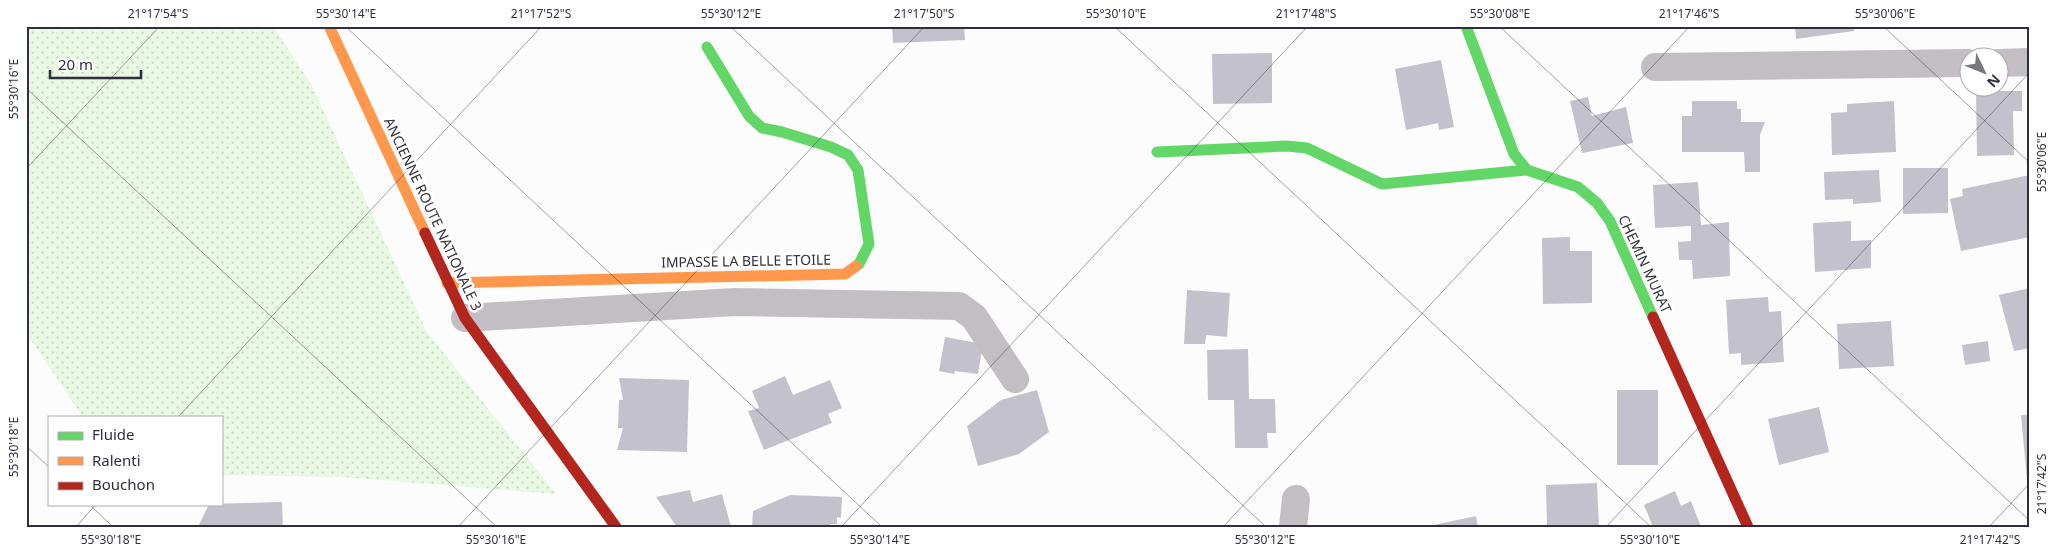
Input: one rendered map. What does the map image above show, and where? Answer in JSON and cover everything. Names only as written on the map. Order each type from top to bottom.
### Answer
[{"type":"street","name":"ANCIENNE ROUTE NATIONALE 3","points":[[328,26],[465,318],[616,527]]},
{"type":"street","points":[[1466,26],[1514,154],[1527,170]]},
{"type":"street","name":"IMPASSE LA BELLE ETOILE","points":[[447,283],[845,274],[859,264],[869,244],[858,170],[848,155],[831,147],[762,128],[749,116],[707,47]]},
{"type":"street","points":[[2008,63],[2030,62]]},
{"type":"street","points":[[1654,68],[1958,63]]},
{"type":"street","points":[[1157,152],[1286,146],[1307,148],[1382,184],[1527,170]]},
{"type":"street","name":"CHEMIN MURAT","points":[[1527,170],[1578,187],[1597,203],[1610,221],[1748,527]]},
{"type":"street","points":[[465,318],[735,302],[960,306],[974,317],[1015,379]]},
{"type":"street","points":[[1293,527],[1296,499]]},
{"type":"green space","points":[[26,26],[273,26],[311,84],[427,332],[556,494],[342,477],[222,475],[222,416],[82,416],[26,333]]},
{"type":"building","points":[[892,26],[964,26],[965,40],[893,43]]},
{"type":"building","points":[[1795,26],[1854,26],[1854,31],[1796,39]]},
{"type":"building","points":[[1272,53],[1272,103],[1213,104],[1212,54]]},
{"type":"building","points":[[1441,60],[1454,127],[1439,130],[1438,123],[1406,130],[1395,69]]},
{"type":"building","points":[[2008,91],[2022,91],[2022,111],[2013,111],[2014,155],[1977,156],[1976,98],[2008,98]]},
{"type":"building","points":[[1588,97],[1592,116],[1626,107],[1633,143],[1582,153],[1570,101]]},
{"type":"building","points":[[1692,101],[1737,101],[1737,109],[1741,109],[1741,122],[1765,122],[1760,135],[1760,172],[1745,172],[1744,152],[1682,152],[1682,116],[1692,116]]},
{"type":"building","points":[[1894,101],[1896,152],[1832,155],[1831,113],[1847,112],[1847,104]]},
{"type":"building","points":[[1903,168],[1948,168],[1948,213],[1903,214]]},
{"type":"building","points":[[1879,170],[1881,202],[1853,204],[1853,199],[1825,200],[1824,172]]},
{"type":"building","points":[[2030,175],[2030,237],[1961,251],[1950,199],[1963,196],[1962,189]]},
{"type":"building","points":[[1698,182],[1701,225],[1729,222],[1730,276],[1693,279],[1692,260],[1679,260],[1678,242],[1691,241],[1691,226],[1655,228],[1653,185]]},
{"type":"building","points":[[1851,221],[1851,241],[1871,240],[1871,268],[1815,272],[1813,223]]},
{"type":"building","points":[[1570,237],[1570,251],[1592,251],[1592,303],[1543,304],[1542,238]]},
{"type":"building","points":[[2030,288],[2030,348],[2014,351],[1999,295]]},
{"type":"building","points":[[1187,290],[1230,293],[1227,337],[1206,335],[1205,344],[1184,344]]},
{"type":"building","points":[[1768,297],[1769,312],[1781,311],[1784,362],[1741,365],[1741,353],[1729,354],[1726,300]]},
{"type":"building","points":[[1891,321],[1894,366],[1839,369],[1837,324]]},
{"type":"building","points":[[945,337],[983,344],[978,374],[955,371],[954,374],[939,371]]},
{"type":"building","points":[[1988,341],[1990,361],[1965,365],[1962,345]]},
{"type":"building","points":[[1248,349],[1249,399],[1275,399],[1276,433],[1267,433],[1268,448],[1235,448],[1234,400],[1208,400],[1207,350]]},
{"type":"building","points":[[785,376],[793,395],[830,380],[842,408],[828,414],[832,423],[764,450],[748,411],[759,408],[752,391]]},
{"type":"building","points":[[619,378],[689,380],[687,452],[617,450],[623,428],[618,428],[619,400],[623,400]]},
{"type":"building","points":[[1037,390],[1049,432],[1019,454],[978,466],[967,426],[1001,400]]},
{"type":"building","points":[[1617,390],[1658,390],[1658,465],[1617,465]]},
{"type":"building","points":[[1819,407],[1829,452],[1779,465],[1768,419]]},
{"type":"building","points":[[2021,415],[2030,415],[2030,480],[2027,480]]},
{"type":"building","points":[[1597,483],[1599,527],[1547,527],[1546,485]]},
{"type":"building","points":[[690,490],[693,502],[722,494],[731,527],[677,527],[656,497]]},
{"type":"building","points":[[1675,491],[1681,506],[1691,501],[1701,527],[1653,527],[1644,505]]},
{"type":"building","points":[[790,495],[842,497],[841,518],[837,517],[837,524],[830,524],[830,527],[752,527],[753,511]]},
{"type":"building","points":[[282,502],[283,527],[198,527],[208,506],[222,506],[222,504]]},
{"type":"building","points":[[1476,516],[1478,527],[1429,527],[1429,526]]},
{"type":"traffic: fast","points":[[1466,26],[1514,154],[1527,170],[1578,187],[1597,203],[1610,221],[1653,317]]},
{"type":"traffic: fast","points":[[707,47],[749,116],[762,128],[831,147],[848,155],[858,170],[869,244],[859,264],[856,266]]},
{"type":"traffic: fast","points":[[1157,152],[1286,146],[1307,148],[1382,184],[1527,170]]},
{"type":"traffic: slow","points":[[329,26],[425,233]]},
{"type":"traffic: slow","points":[[447,283],[845,274],[856,266]]},
{"type":"traffic: jam","points":[[425,233],[465,318],[616,527]]},
{"type":"traffic: jam","points":[[1653,317],[1748,527]]}]
